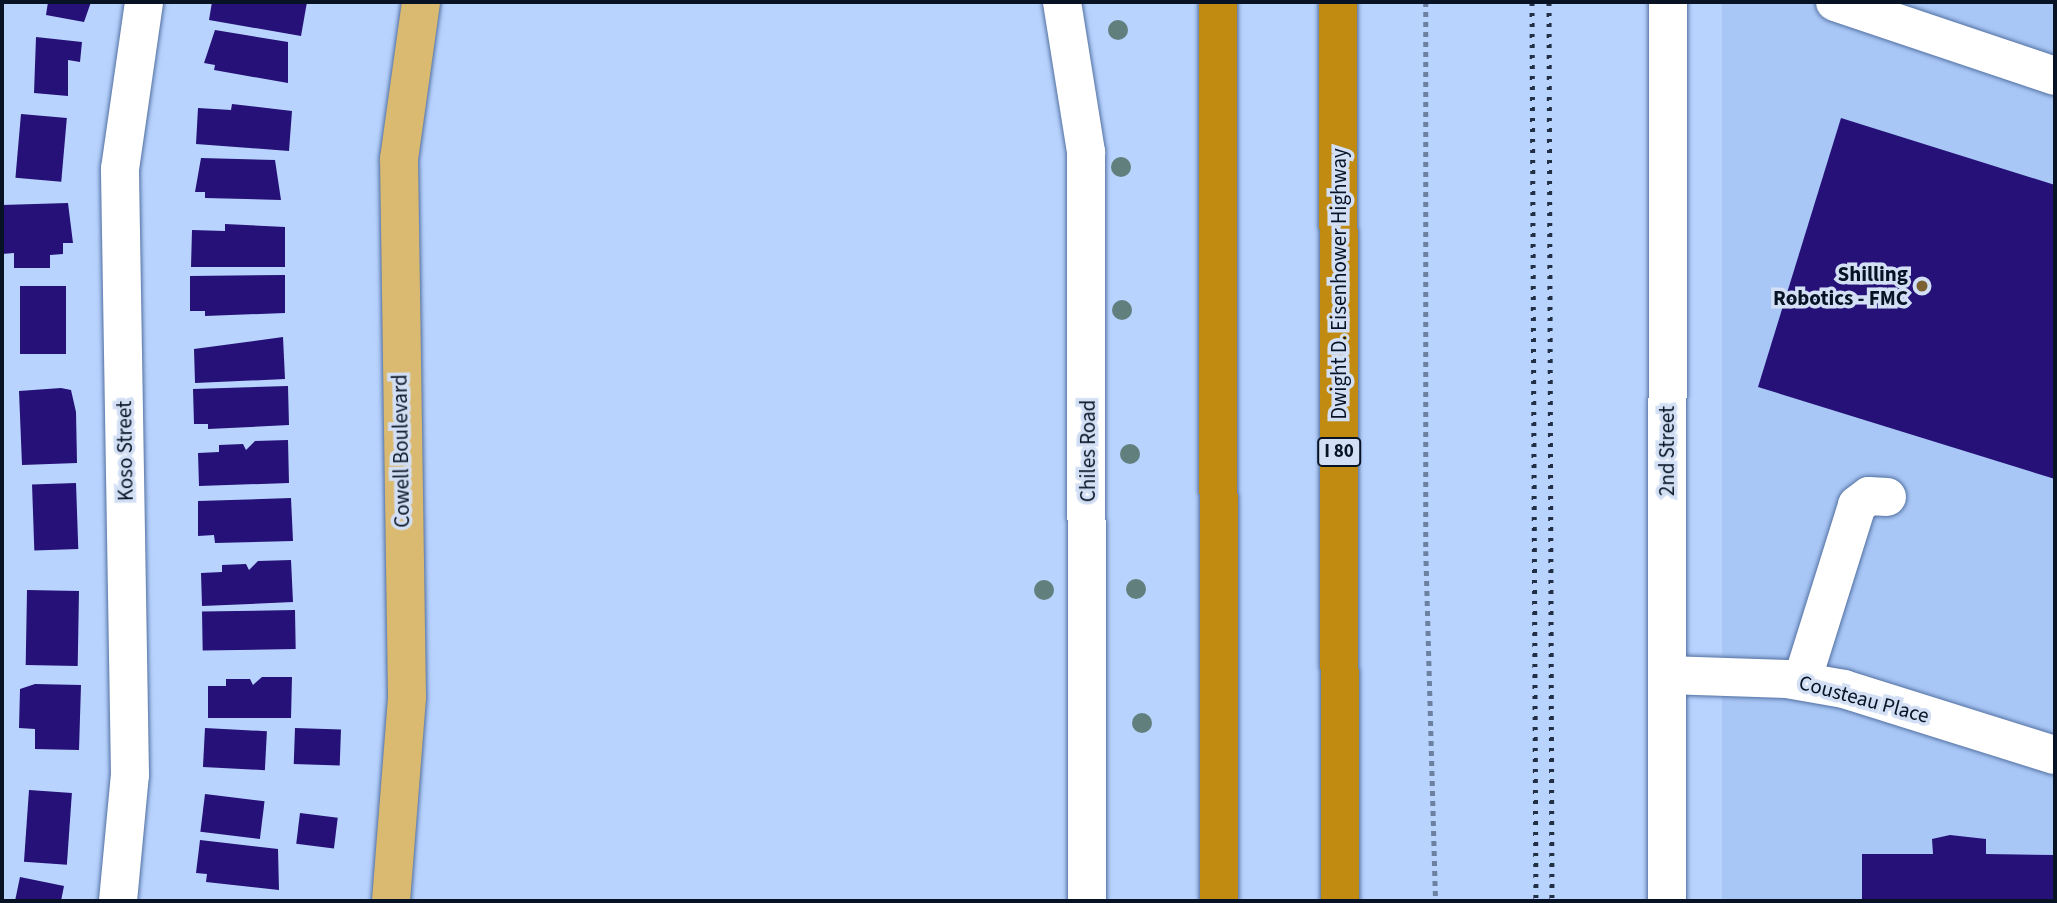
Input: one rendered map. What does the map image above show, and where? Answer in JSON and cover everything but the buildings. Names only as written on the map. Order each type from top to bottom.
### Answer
[{"type":"highway","points":[[1218,2],[1219,901]]},
{"type":"highway","name":"Dwight D. Eisenhower Highway","points":[[1338,2],[1340,901]]},
{"type":"main road","name":"Cowell Boulevard","points":[[391,901],[407,697],[399,159],[421,2]]},
{"type":"street","name":"Koso Street","points":[[118,901],[130,775],[120,169],[144,2]]},
{"type":"street","name":"Chiles Road","points":[[1062,2],[1086,152],[1087,901]]},
{"type":"street","name":"2nd Street","points":[[1667,901],[1668,2]]},
{"type":"street","points":[[1835,2],[2055,76]]},
{"type":"street","points":[[1802,681],[1857,505],[1868,496],[1887,497]]},
{"type":"street","name":"Cousteau Place","points":[[1667,675],[1802,681],[2055,755]]},
{"type":"path","points":[[1426,2],[1426,551],[1436,901]]},
{"type":"shaded area","points":[[1722,2],[2055,2],[2055,901],[1722,901]]},
{"type":"railway","points":[[1532,2],[1536,901]]},
{"type":"railway","points":[[1549,2],[1552,901]]},
{"type":"place","name":"Shilling Robotics - FMC","points":[[1922,286]]}]
